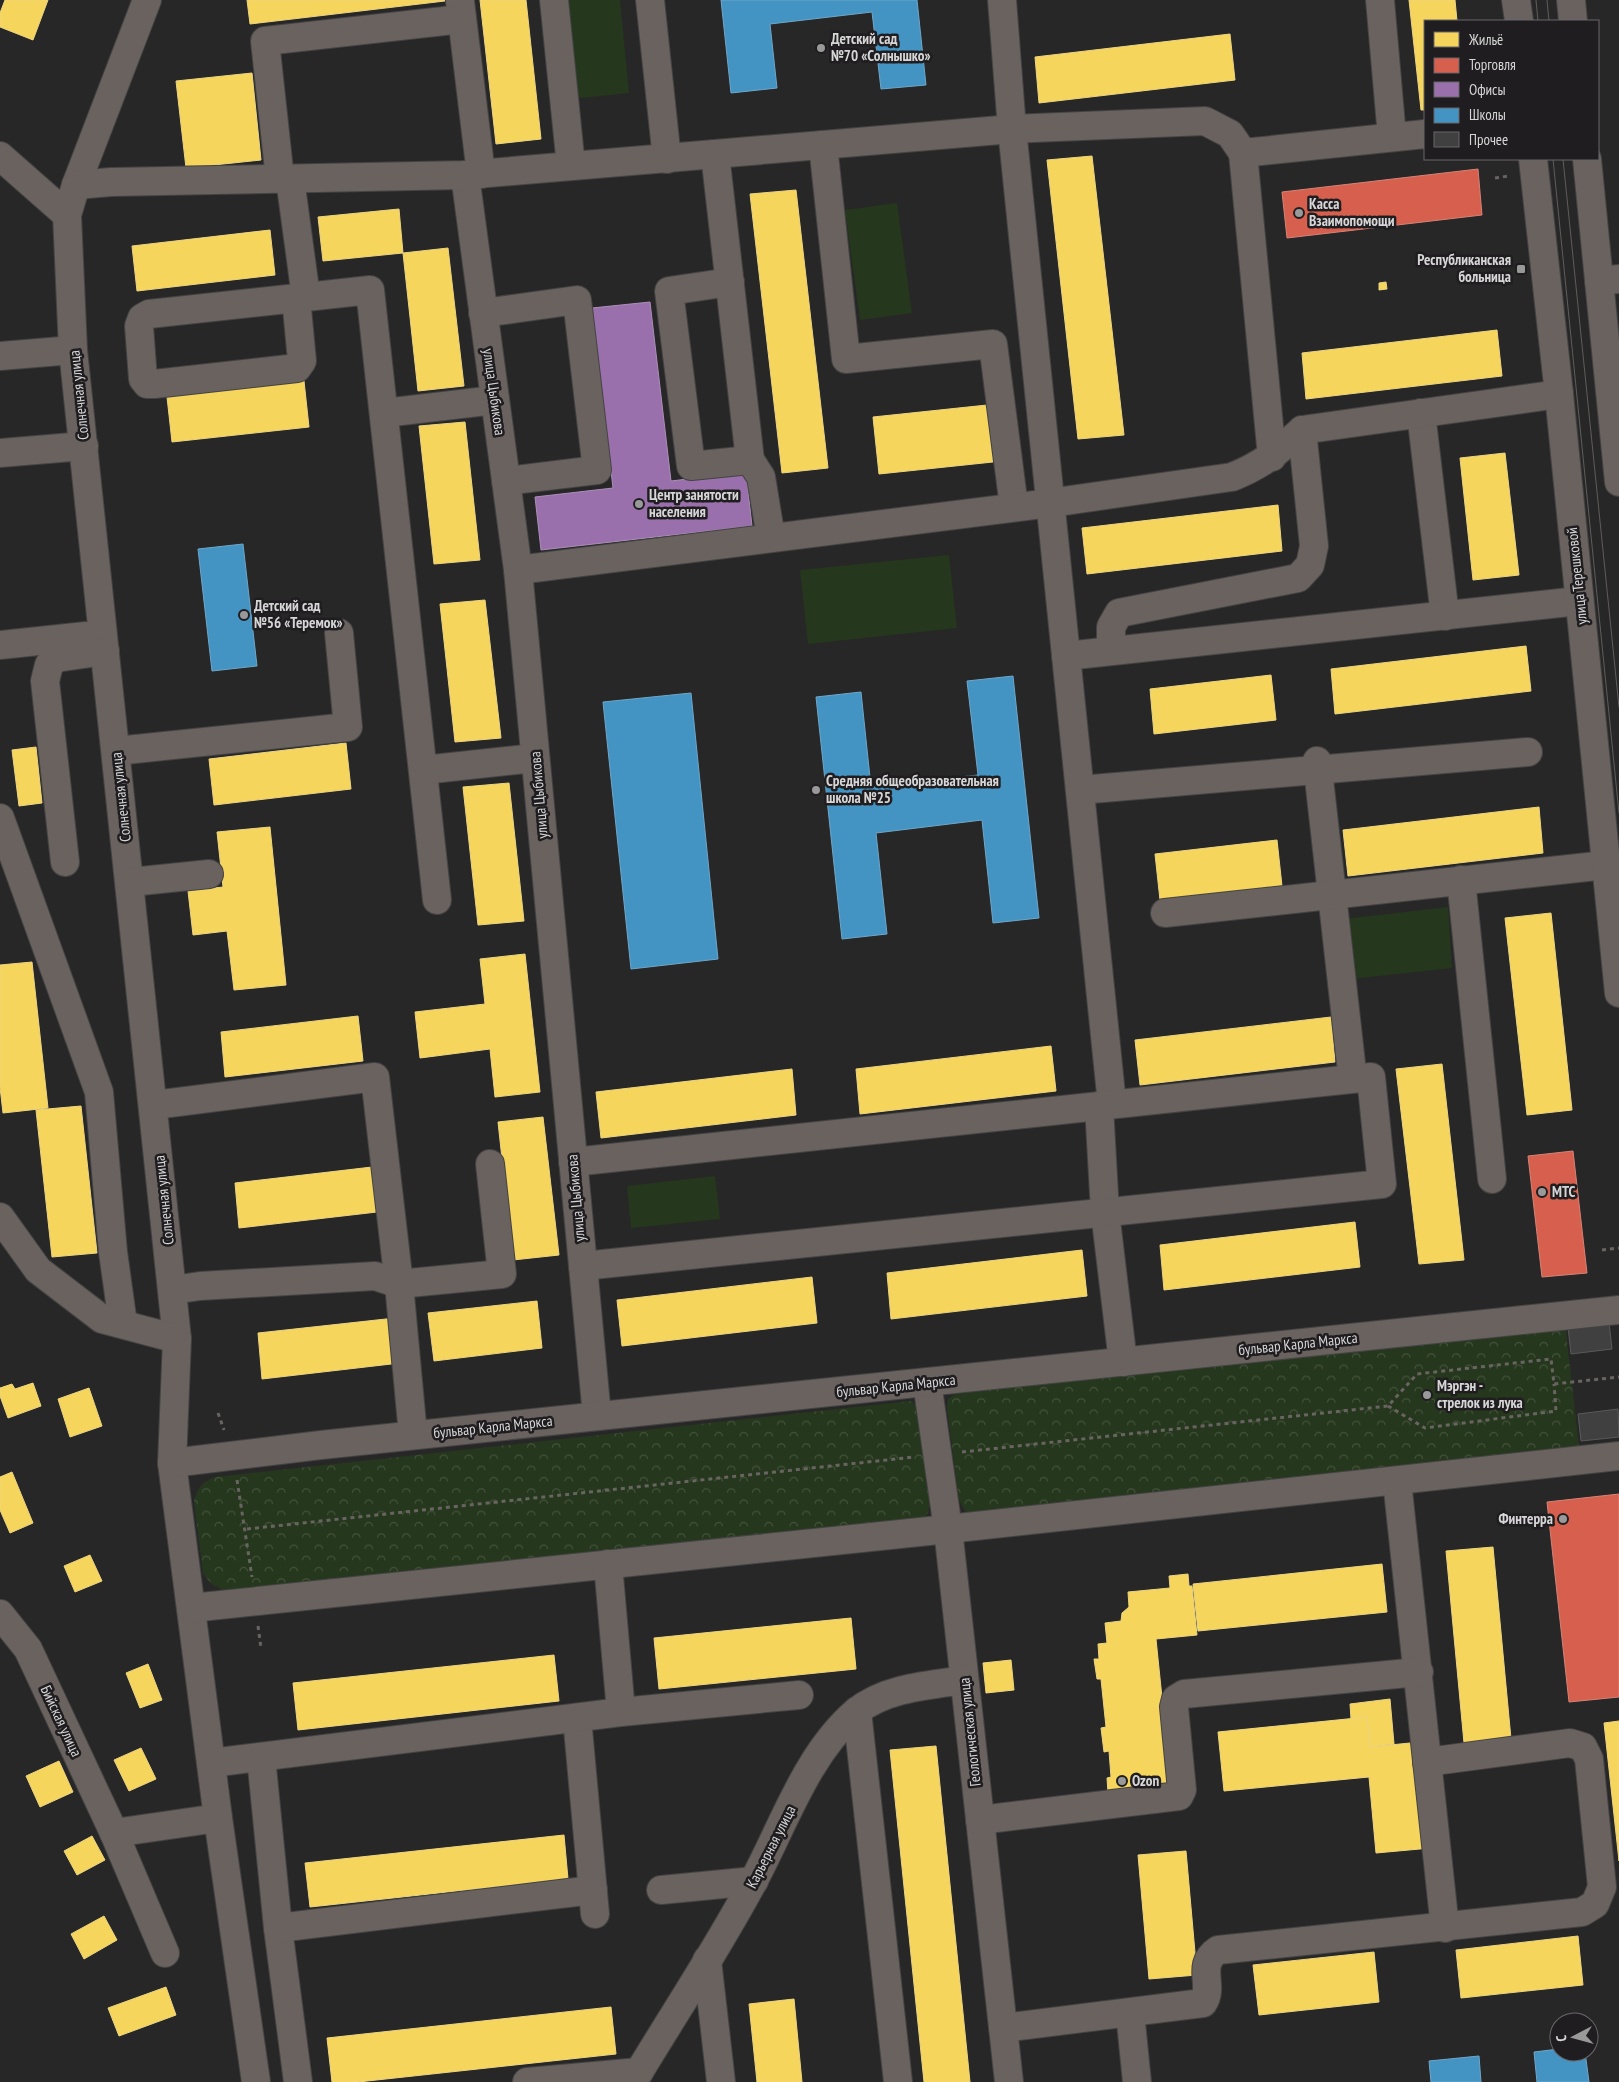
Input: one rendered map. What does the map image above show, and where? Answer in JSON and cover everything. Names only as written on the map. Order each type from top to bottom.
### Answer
[{"type":"street","name":"Солнечная улица","points":[[147,0],[76,185],[67,215],[74,350],[173,1290],[177,1339],[172,1463],[218,1818],[256,2082]]},
{"type":"street","points":[[554,0],[571,166]]},
{"type":"street","points":[[650,0],[667,159]]},
{"type":"street","points":[[1002,0],[1012,130],[1080,790],[1105,1105],[1106,1212],[1123,1362]]},
{"type":"street","points":[[1380,0],[1392,137]]},
{"type":"street","points":[[1516,0],[1519,20]]},
{"type":"street","points":[[1571,0],[1574,20]]},
{"type":"street","points":[[437,900],[370,290],[301,298],[149,314],[142,318],[139,326],[143,379],[147,384],[297,368],[302,360],[301,298],[265,41],[461,10]]},
{"type":"street","name":"улица Цыбикова","points":[[461,10],[483,313],[518,570],[597,1416]]},
{"type":"street","points":[[76,185],[111,182],[473,174],[1012,130],[1205,121],[1230,134],[1243,153],[1272,456]]},
{"type":"street","points":[[1243,153],[1424,134]]},
{"type":"street","points":[[823,145],[846,359],[993,344],[1014,507]]},
{"type":"street","points":[[715,154],[750,460],[761,478],[771,538]]},
{"type":"street","points":[[0,156],[67,215]]},
{"type":"street","name":"улица Терешковой","points":[[1533,160],[1559,394],[1579,601],[1610,852],[1619,993]]},
{"type":"street","points":[[1587,160],[1609,280],[1619,482]]},
{"type":"street","points":[[730,282],[669,291],[690,466],[750,460]]},
{"type":"street","points":[[483,313],[578,300],[597,470],[506,481]]},
{"type":"street","points":[[0,356],[74,350]]},
{"type":"street","points":[[518,570],[1050,503],[1232,477],[1254,468],[1272,456],[1302,430],[1559,394]]},
{"type":"street","points":[[384,413],[495,400]]},
{"type":"street","points":[[1421,413],[1444,616]]},
{"type":"street","points":[[1110,651],[1111,627],[1119,614],[1298,578],[1310,565],[1314,546],[1302,430]]},
{"type":"street","points":[[0,452],[84,446]]},
{"type":"street","points":[[1066,656],[1579,601]]},
{"type":"street","points":[[116,751],[348,727],[339,633]]},
{"type":"street","points":[[0,645],[105,643]]},
{"type":"street","points":[[65,862],[45,681],[49,665],[56,658],[105,643]]},
{"type":"street","points":[[1080,790],[1318,766],[1528,752]]},
{"type":"street","points":[[423,770],[535,758]]},
{"type":"street","points":[[1318,766],[1351,1063]]},
{"type":"street","points":[[0,818],[99,1092],[114,1252],[123,1324]]},
{"type":"street","points":[[1165,913],[1461,880],[1610,852]]},
{"type":"street","points":[[130,882],[209,874]]},
{"type":"street","points":[[1461,880],[1492,1179]]},
{"type":"street","points":[[154,1105],[375,1077],[399,1284],[413,1435]]},
{"type":"street","points":[[573,1162],[1370,1077],[1382,1184],[583,1266]]},
{"type":"street","points":[[173,1290],[200,1286],[375,1276],[399,1284],[502,1274],[490,1164]]},
{"type":"street","points":[[0,1216],[38,1270],[102,1319],[177,1339]]},
{"type":"street","name":"бульвар Карла Маркса","points":[[172,1463],[413,1435],[1619,1310]]},
{"type":"street","name":"Геологическая улица","points":[[927,1382],[948,1529],[1009,2082]]},
{"type":"street","points":[[191,1608],[948,1529],[1619,1456]]},
{"type":"street","points":[[1397,1481],[1445,1928]]},
{"type":"street","points":[[608,1564],[621,1712]]},
{"type":"street","name":"Бийская улица","points":[[0,1614],[28,1649],[114,1833],[165,1953]]},
{"type":"street","points":[[980,1820],[1179,1796],[1182,1790],[1174,1707],[1176,1699],[1184,1694],[1419,1672]]},
{"type":"street","name":"Карьерная улица","points":[[634,2077],[754,1882],[812,1766],[837,1732],[857,1711],[885,1696],[911,1688],[964,1680]]},
{"type":"street","points":[[211,1763],[621,1712],[799,1695]]},
{"type":"street","points":[[857,1711],[898,2082]]},
{"type":"street","points":[[278,1928],[594,1902],[576,1718]]},
{"type":"street","points":[[1003,2028],[1203,2003],[1206,1998],[1206,1966],[1209,1956],[1218,1950],[1445,1928],[1582,1912],[1595,1904],[1602,1887],[1589,1759],[1583,1747],[1570,1743],[1427,1762]]},
{"type":"street","points":[[261,1757],[278,1928],[298,2082]]},
{"type":"street","points":[[114,1833],[218,1818]]},
{"type":"street","points":[[660,1890],[754,1882]]},
{"type":"street","points":[[707,1960],[721,2082]]},
{"type":"street","points":[[1130,2013],[1137,2082]]},
{"type":"street","points":[[527,2082],[634,2077]]},
{"type":"path","points":[[1602,1250],[1619,1248]]},
{"type":"path","points":[[1388,1406],[1425,1428],[1556,1412],[1554,1384]]},
{"type":"path","points":[[218,1413],[233,1456],[246,1529],[261,1648]]},
{"type":"green space","points":[[563,0],[620,0],[629,93],[572,99]]},
{"type":"green space","points":[[897,203],[912,313],[860,320],[845,210]]},
{"type":"green space","points":[[949,555],[957,628],[808,644],[800,570]]},
{"type":"green space","points":[[1448,907],[1452,968],[1342,980],[1335,920]]},
{"type":"green space","points":[[715,1176],[720,1219],[631,1228],[627,1186]]},
{"type":"green space","points":[[1565,1323],[1579,1447],[974,1514],[965,1511],[959,1500],[947,1407],[948,1399],[955,1394]]},
{"type":"green space","points":[[911,1401],[916,1405],[919,1418],[930,1504],[928,1513],[924,1518],[227,1591],[213,1585],[203,1573],[194,1501],[201,1486],[215,1477]]},
{"type":"building: Жильё","points":[[5,0],[48,0],[33,40],[0,27],[0,13]]},
{"type":"building: Жильё","points":[[247,0],[445,0],[445,1],[250,24]]},
{"type":"building: Жильё","points":[[480,0],[526,0],[541,139],[496,144]]},
{"type":"building: Жильё","points":[[1409,0],[1455,0],[1457,20],[1424,20],[1424,110],[1421,110]]},
{"type":"building: Жильё","points":[[1230,34],[1235,80],[1039,103],[1035,57]]},
{"type":"building: Жильё","points":[[252,73],[261,160],[186,168],[176,81]]},
{"type":"building: Жильё","points":[[1092,156],[1124,435],[1078,439],[1047,160]]},
{"type":"building: Жильё","points":[[796,190],[828,468],[782,473],[750,194]]},
{"type":"building: Жильё","points":[[399,209],[403,253],[323,261],[318,217]]},
{"type":"building: Жильё","points":[[270,230],[275,275],[137,291],[132,246]]},
{"type":"building: Жильё","points":[[448,248],[464,386],[418,391],[403,253]]},
{"type":"building: Жильё","points":[[1386,282],[1387,289],[1379,290],[1379,283]]},
{"type":"building: Жильё","points":[[1497,330],[1502,376],[1306,399],[1302,353]]},
{"type":"building: Жильё","points":[[304,381],[309,427],[172,442],[167,397]]},
{"type":"building: Жильё","points":[[987,405],[993,462],[879,474],[873,417]]},
{"type":"building: Жильё","points":[[465,422],[480,560],[434,564],[419,426]]},
{"type":"building: Жильё","points":[[1505,453],[1519,575],[1473,580],[1460,458]]},
{"type":"building: Жильё","points":[[1278,505],[1282,551],[1087,574],[1082,528]]},
{"type":"building: Жильё","points":[[485,600],[501,738],[455,742],[440,604]]},
{"type":"building: Жильё","points":[[1526,646],[1531,691],[1335,714],[1331,669]]},
{"type":"building: Жильё","points":[[1271,675],[1276,720],[1154,734],[1150,689]]},
{"type":"building: Жильё","points":[[346,743],[351,789],[214,805],[209,759]]},
{"type":"building: Жильё","points":[[36,747],[42,803],[19,806],[12,750]]},
{"type":"building: Жильё","points":[[509,783],[524,921],[478,925],[463,787]]},
{"type":"building: Жильё","points":[[1539,807],[1543,853],[1348,876],[1343,830]]},
{"type":"building: Жильё","points":[[270,827],[286,985],[234,990],[227,931],[193,935],[188,891],[223,887],[217,832]]},
{"type":"building: Жильё","points":[[1277,840],[1282,886],[1160,900],[1155,854]]},
{"type":"building: Жильё","points":[[1551,913],[1572,1110],[1527,1115],[1505,918]]},
{"type":"building: Жильё","points":[[525,954],[540,1092],[495,1097],[490,1049],[420,1058],[415,1012],[485,1004],[480,959]]},
{"type":"building: Жильё","points":[[32,962],[48,1108],[3,1113],[0,1087],[0,965]]},
{"type":"building: Жильё","points":[[358,1016],[363,1061],[225,1077],[221,1032]]},
{"type":"building: Жильё","points":[[1331,1017],[1335,1062],[1140,1085],[1135,1040]]},
{"type":"building: Жильё","points":[[1051,1046],[1056,1091],[860,1114],[856,1069]]},
{"type":"building: Жильё","points":[[1442,1064],[1464,1260],[1419,1264],[1396,1069]]},
{"type":"building: Жильё","points":[[792,1069],[796,1115],[601,1138],[596,1092]]},
{"type":"building: Жильё","points":[[81,1106],[97,1253],[52,1257],[36,1110]]},
{"type":"building: Жильё","points":[[543,1117],[559,1255],[513,1260],[498,1122]]},
{"type":"building: Жильё","points":[[372,1167],[377,1212],[239,1228],[235,1183]]},
{"type":"building: Жильё","points":[[1355,1222],[1360,1267],[1164,1290],[1160,1245]]},
{"type":"building: Жильё","points":[[1082,1250],[1087,1296],[891,1319],[887,1273]]},
{"type":"building: Жильё","points":[[812,1277],[817,1323],[622,1346],[617,1300]]},
{"type":"building: Жильё","points":[[537,1301],[542,1348],[434,1361],[428,1313]]},
{"type":"building: Жильё","points":[[395,1318],[400,1363],[262,1379],[258,1333]]},
{"type":"building: Жильё","points":[[33,1383],[41,1406],[8,1418],[0,1396],[0,1388],[12,1384],[15,1389]]},
{"type":"building: Жильё","points":[[89,1388],[102,1426],[70,1437],[58,1399]]},
{"type":"building: Жильё","points":[[12,1472],[33,1523],[10,1533],[0,1510],[0,1477]]},
{"type":"building: Жильё","points":[[1493,1547],[1511,1739],[1464,1743],[1446,1551]]},
{"type":"building: Жильё","points":[[90,1555],[102,1581],[75,1592],[64,1566]]},
{"type":"building: Жильё","points":[[1382,1564],[1387,1612],[1198,1631],[1193,1584]]},
{"type":"building: Жильё","points":[[1188,1574],[1189,1586],[1192,1586],[1197,1635],[1156,1639],[1171,1786],[1108,1793],[1107,1778],[1111,1777],[1109,1751],[1104,1752],[1101,1728],[1106,1727],[1101,1679],[1097,1679],[1094,1659],[1099,1659],[1098,1644],[1107,1643],[1105,1623],[1121,1621],[1122,1613],[1129,1607],[1128,1592],[1170,1588],[1169,1576]]},
{"type":"building: Жильё","points":[[851,1618],[856,1669],[659,1689],[654,1638]]},
{"type":"building: Жильё","points":[[554,1655],[559,1701],[298,1730],[293,1683]]},
{"type":"building: Жильё","points":[[1011,1660],[1014,1690],[986,1693],[983,1663]]},
{"type":"building: Жильё","points":[[148,1664],[162,1700],[140,1708],[126,1673]]},
{"type":"building: Жильё","points":[[1390,1699],[1394,1744],[1370,1747],[1367,1717],[1351,1719],[1350,1704]]},
{"type":"building: Жильё","points":[[1367,1717],[1370,1747],[1420,1742],[1431,1848],[1376,1853],[1369,1777],[1224,1791],[1218,1732]]},
{"type":"building: Жильё","points":[[1619,1721],[1619,1861],[1604,1723]]},
{"type":"building: Жильё","points":[[936,1746],[970,2082],[924,2082],[890,1750]]},
{"type":"building: Жильё","points":[[141,1748],[156,1779],[129,1791],[114,1760]]},
{"type":"building: Жильё","points":[[59,1761],[73,1792],[40,1807],[26,1776]]},
{"type":"building: Жильё","points":[[564,1835],[568,1879],[310,1907],[305,1863]]},
{"type":"building: Жильё","points":[[92,1836],[105,1860],[77,1875],[64,1851]]},
{"type":"building: Жильё","points":[[1186,1851],[1197,1975],[1149,1979],[1138,1855]]},
{"type":"building: Жильё","points":[[104,1916],[117,1940],[84,1959],[71,1934]]},
{"type":"building: Жильё","points":[[1578,1936],[1583,1985],[1461,1998],[1456,1950]]},
{"type":"building: Жильё","points":[[1374,1952],[1379,2002],[1259,2015],[1253,1965]]},
{"type":"building: Жильё","points":[[166,1987],[176,2015],[119,2036],[108,2008]]},
{"type":"building: Жильё","points":[[794,1999],[802,2082],[757,2082],[749,2004]]},
{"type":"building: Жильё","points":[[611,2007],[616,2054],[358,2082],[332,2082],[327,2038]]},
{"type":"building: Торговля","points":[[1478,169],[1482,215],[1287,238],[1282,192]]},
{"type":"building: Торговля","points":[[1573,1151],[1587,1273],[1542,1277],[1528,1156]]},
{"type":"building: Торговля","points":[[1619,1494],[1619,1697],[1569,1702],[1547,1502]]},
{"type":"building: Офисы","points":[[650,302],[671,481],[746,472],[752,526],[541,550],[535,497],[613,488],[592,308]]},
{"type":"building: Школы","points":[[721,0],[917,0],[926,85],[881,89],[872,12],[770,24],[777,88],[731,93]]},
{"type":"building: Школы","points":[[243,544],[257,666],[212,671],[198,549]]},
{"type":"building: Школы","points":[[1013,676],[1039,918],[993,923],[982,820],[876,833],[887,934],[842,939],[816,697],[861,692],[871,787],[978,775],[967,681]]},
{"type":"building: Школы","points":[[691,693],[718,959],[631,969],[603,702]]},
{"type":"building: Школы","points":[[1549,2050],[1549,2062],[1586,2062],[1589,2082],[1537,2082],[1534,2052]]},
{"type":"building: Школы","points":[[1479,2056],[1481,2082],[1431,2082],[1429,2061]]},
{"type":"building: Прочее","points":[[1609,1322],[1612,1349],[1571,1354],[1568,1327]]},
{"type":"building: Прочее","points":[[1618,1409],[1619,1437],[1581,1441],[1578,1414]]},
{"type":"tram line","points":[[1536,0],[1538,20]]},
{"type":"tram line","points":[[1547,0],[1549,20]]},
{"type":"tram line","points":[[1553,160],[1619,813]]},
{"type":"tram line","points":[[1563,160],[1619,707]]},
{"type":"place","name":"Детский сад №70 «Солнышко»","points":[[821,48]]},
{"type":"place","name":"Касса Взаимопомощи","points":[[1299,213]]},
{"type":"place","name":"Республиканская больница","points":[[1521,269]]},
{"type":"place","name":"Центр занятости населения","points":[[639,504]]},
{"type":"place","name":"Детский сад №56 «Теремок»","points":[[244,615]]},
{"type":"place","name":"Средняя общеобразовательная школа №25","points":[[816,790]]},
{"type":"place","name":"МТС","points":[[1542,1192]]},
{"type":"place","name":"Мэргэн - стрелок из лука","points":[[1427,1395]]},
{"type":"place","name":"Финтерра","points":[[1563,1519]]},
{"type":"place","name":"Ozon","points":[[1122,1781]]}]
